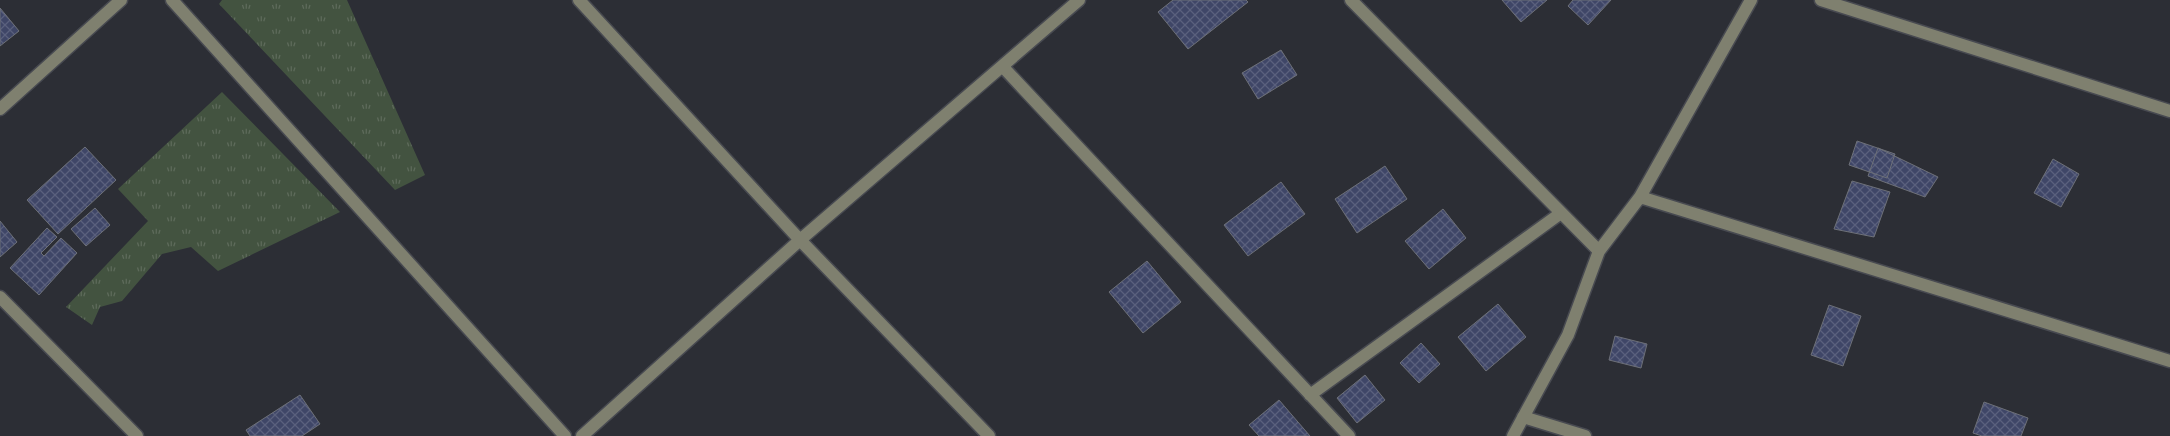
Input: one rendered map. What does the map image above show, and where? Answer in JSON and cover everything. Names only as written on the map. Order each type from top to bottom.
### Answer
[{"type":"street","points":[[0,109],[121,0]]},
{"type":"street","points":[[172,0],[565,436]]},
{"type":"street","points":[[579,0],[800,240],[989,436]]},
{"type":"street","points":[[582,436],[800,240],[1079,0]]},
{"type":"street","points":[[1351,0],[1599,251]]},
{"type":"street","points":[[1513,436],[1568,335],[1599,251],[1640,197],[1752,0]]},
{"type":"street","points":[[1821,0],[2170,111]]},
{"type":"street","points":[[1003,67],[1349,436]]},
{"type":"street","points":[[1640,197],[2170,361]]},
{"type":"street","points":[[1310,395],[1561,213]]},
{"type":"street","points":[[0,297],[136,436]]},
{"type":"street","points":[[1523,417],[1585,436]]},
{"type":"green space","points":[[222,0],[347,0],[425,175],[395,190],[219,4]]},
{"type":"green space","points":[[222,92],[340,212],[218,271],[191,247],[162,254],[122,301],[100,307],[92,325],[66,307],[148,221],[118,189]]},
{"type":"building","points":[[1173,0],[1246,0],[1248,2],[1188,49],[1158,12]]},
{"type":"building","points":[[1502,0],[1547,0],[1521,22]]},
{"type":"building","points":[[1573,0],[1611,0],[1588,25],[1568,6]]},
{"type":"building","points":[[0,8],[19,31],[0,46]]},
{"type":"building","points":[[1281,50],[1297,75],[1258,99],[1242,73]]},
{"type":"building","points":[[1857,141],[1895,154],[1887,178],[1849,165]]},
{"type":"building","points":[[85,147],[116,180],[58,234],[27,200]]},
{"type":"building","points":[[1878,148],[1938,177],[1925,197],[1868,176]]},
{"type":"building","points":[[2053,159],[2079,174],[2061,207],[2034,193]]},
{"type":"building","points":[[1385,166],[1407,199],[1357,233],[1335,199]]},
{"type":"building","points":[[1852,181],[1890,192],[1874,237],[1834,229]]},
{"type":"building","points":[[1281,182],[1305,214],[1248,256],[1224,225]]},
{"type":"building","points":[[95,208],[110,225],[86,246],[71,229]]},
{"type":"building","points":[[1443,209],[1466,238],[1429,269],[1405,241]]},
{"type":"building","points":[[0,221],[17,242],[0,257]]},
{"type":"building","points":[[47,228],[57,237],[41,253],[44,256],[61,238],[77,253],[39,295],[10,268]]},
{"type":"building","points":[[1147,261],[1181,302],[1143,333],[1109,292]]},
{"type":"building","points":[[1498,304],[1526,337],[1486,371],[1458,337]]},
{"type":"building","points":[[1829,305],[1861,316],[1843,366],[1811,355]]},
{"type":"building","points":[[1615,336],[1647,344],[1641,368],[1609,360]]},
{"type":"building","points":[[1421,343],[1440,364],[1419,383],[1400,363]]},
{"type":"building","points":[[1365,375],[1385,400],[1357,423],[1337,398]]},
{"type":"building","points":[[300,395],[320,424],[302,436],[250,436],[246,430]]},
{"type":"building","points":[[1279,400],[1310,436],[1259,436],[1249,425]]},
{"type":"building","points":[[1984,402],[2028,418],[2021,436],[1982,436],[1973,433]]}]
